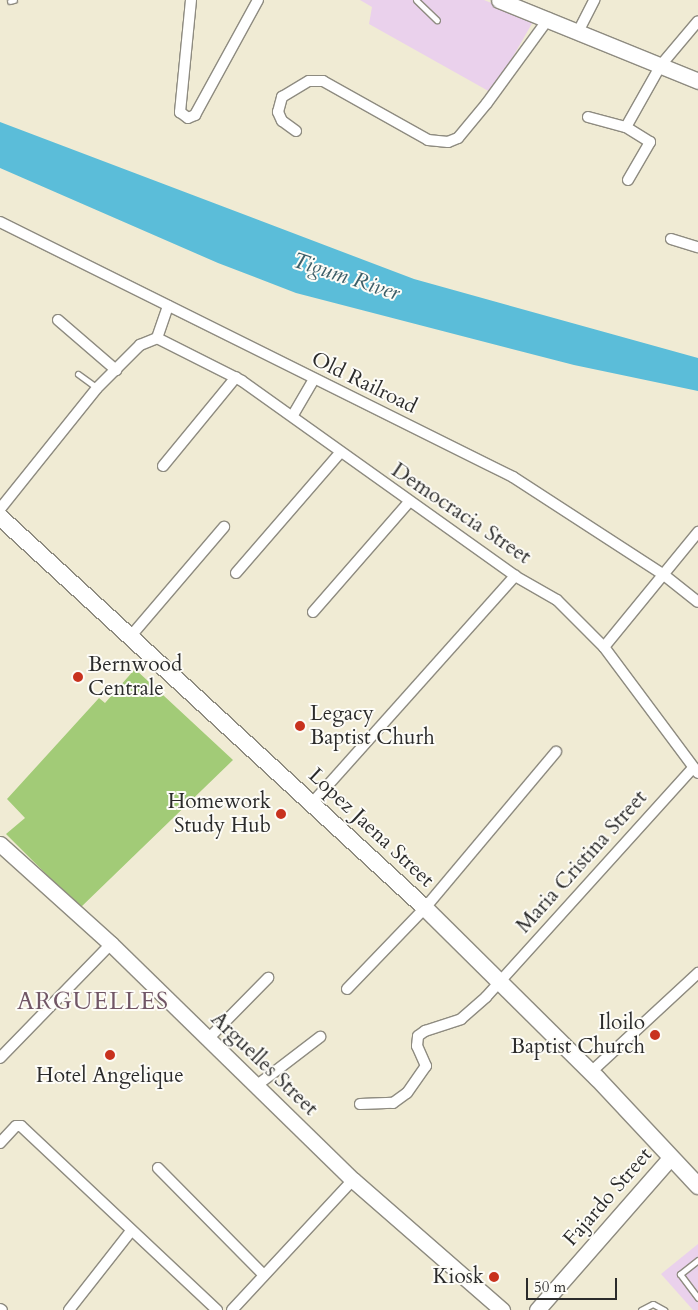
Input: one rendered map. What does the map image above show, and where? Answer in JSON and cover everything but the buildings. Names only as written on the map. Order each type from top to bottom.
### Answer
[{"type":"main road","name":"Lopez Jaena Street","points":[[0,517],[425,908],[591,1072],[698,1186]]},
{"type":"street","points":[[191,0],[180,112],[188,118],[195,115],[258,0]]},
{"type":"street","points":[[500,0],[579,30],[698,81]]},
{"type":"street","points":[[579,30],[594,0]]},
{"type":"street","points":[[296,131],[282,121],[278,112],[282,97],[309,81],[323,81],[334,84],[428,140],[448,142],[458,138],[487,103],[549,18]]},
{"type":"street","points":[[626,127],[662,65],[698,21]]},
{"type":"street","points":[[588,117],[626,127],[650,142],[628,180]]},
{"type":"street","name":"Old Railroad","points":[[0,222],[513,477],[664,575],[698,602]]},
{"type":"street","points":[[671,239],[698,247]]},
{"type":"street","points":[[0,509],[97,388],[140,345],[157,338],[168,306]]},
{"type":"street","points":[[58,320],[116,370]]},
{"type":"street","name":"Democracia Street","points":[[157,338],[236,377],[292,415],[340,453],[515,576],[557,600],[604,647],[696,771]]},
{"type":"street","points":[[163,466],[236,377]]},
{"type":"street","points":[[292,415],[314,379]]},
{"type":"street","points":[[236,573],[340,453]]},
{"type":"street","points":[[313,612],[409,502]]},
{"type":"street","points":[[130,637],[224,527]]},
{"type":"street","points":[[604,647],[698,532]]},
{"type":"street","points":[[312,803],[515,576]]},
{"type":"street","points":[[347,989],[425,908],[556,752]]},
{"type":"street","name":"Maria Cristina Street","points":[[360,1104],[392,1103],[407,1093],[426,1066],[417,1046],[418,1036],[425,1030],[461,1020],[500,982],[696,771]]},
{"type":"street","name":"Arguelles Street","points":[[0,844],[111,944],[353,1180],[502,1310]]},
{"type":"street","points":[[0,1058],[111,944]]},
{"type":"street","points":[[591,1072],[698,973]]},
{"type":"street","points":[[208,1039],[268,978]]},
{"type":"street","points":[[256,1086],[320,1037]]},
{"type":"street","points":[[0,1143],[16,1126],[21,1126],[217,1310]]},
{"type":"street","name":"Fajardo Street","points":[[537,1310],[671,1157]]},
{"type":"street","points":[[158,1168],[263,1274]]},
{"type":"street","points":[[232,1310],[263,1274],[353,1180]]},
{"type":"street","points":[[69,1310],[131,1231]]},
{"type":"lane","points":[[416,0],[436,20]]},
{"type":"lane","points":[[78,374],[97,388]]},
{"type":"lane","points":[[698,1260],[680,1274],[698,1298]]},
{"type":"lane","points":[[642,1310],[653,1304],[664,1310]]},
{"type":"shaded area","points":[[360,0],[484,0],[534,20],[492,93],[369,24],[372,7]]},
{"type":"shaded area","points":[[698,1244],[698,1310],[693,1310],[661,1274]]},
{"type":"green space","points":[[135,669],[233,760],[80,908],[6,834],[25,818],[7,799],[99,698],[105,703]]},
{"type":"water","name":"Tigum River","points":[[0,122],[414,279],[698,358],[698,391],[574,365],[296,293],[218,263],[0,168]]},
{"type":"place","name":"Bernwood Centrale","points":[[78,677]]},
{"type":"place","name":"Legacy Baptist Churh","points":[[300,726]]},
{"type":"place","name":"Homework Study Hub","points":[[281,814]]},
{"type":"place","name":"Iloilo Baptist Church","points":[[655,1035]]},
{"type":"place","name":"Hotel Angelique","points":[[110,1055]]},
{"type":"place","name":"Kiosk","points":[[494,1277]]},
{"type":"district","name":"ARGUELLES","points":[[93,1002]]}]
